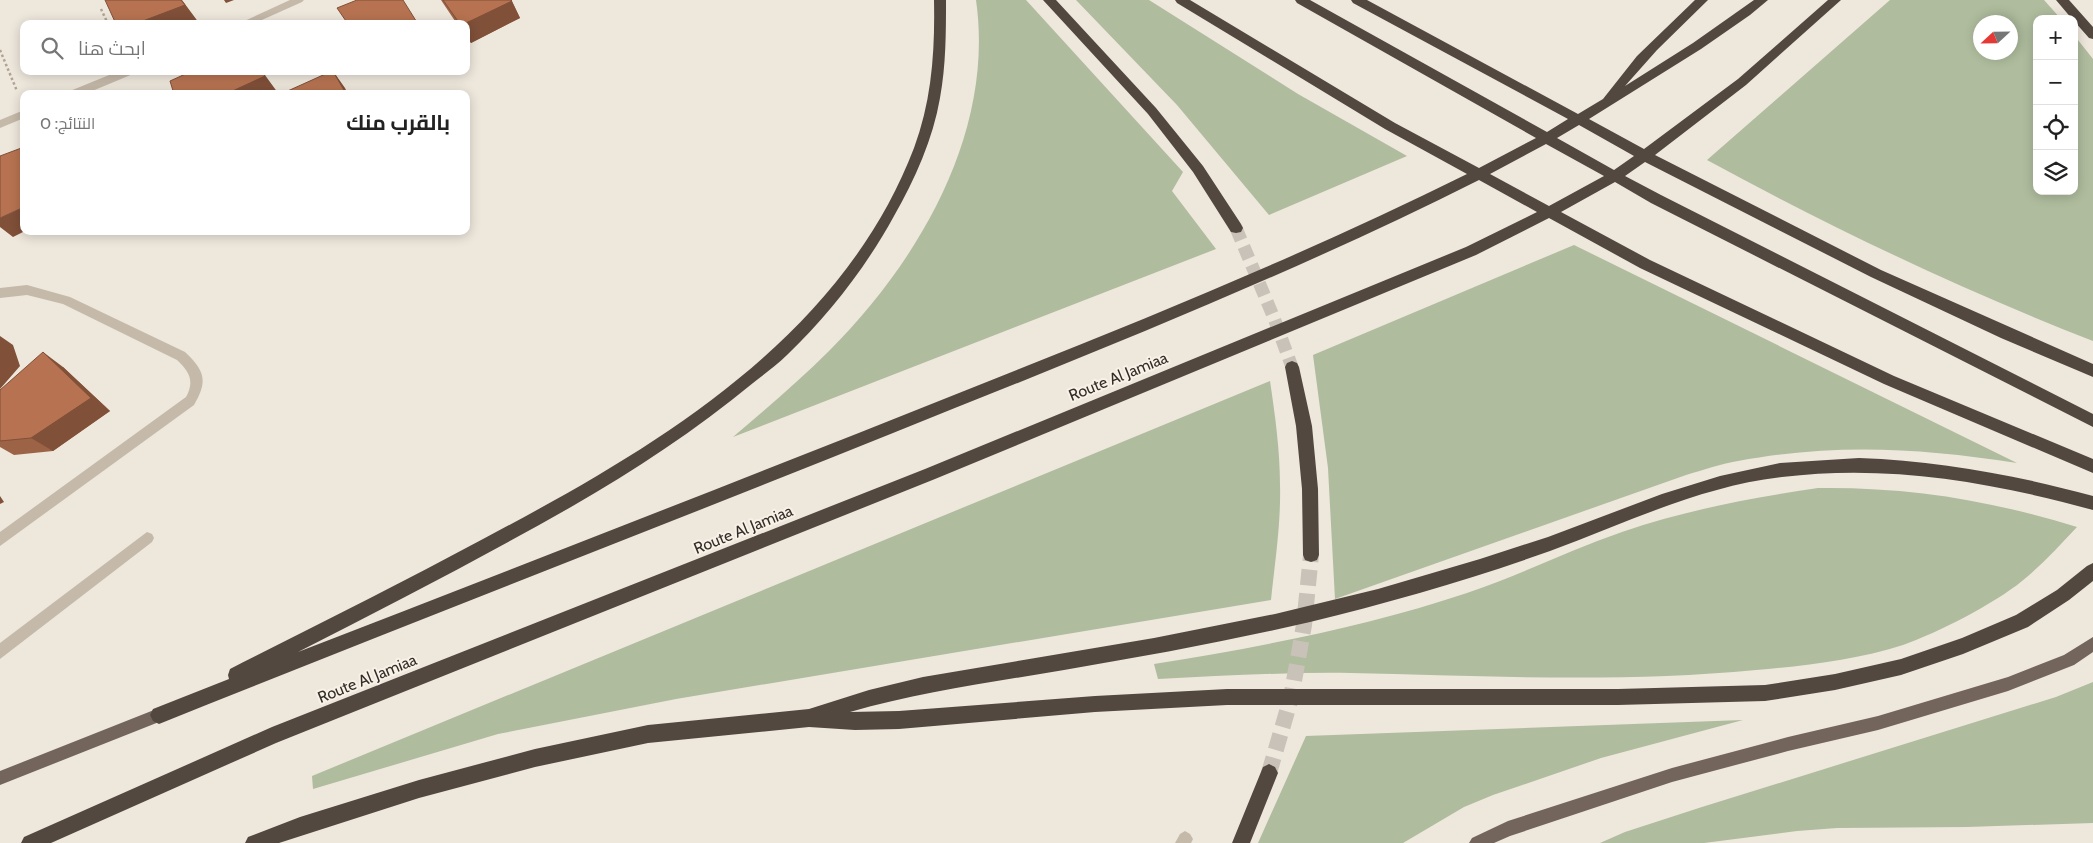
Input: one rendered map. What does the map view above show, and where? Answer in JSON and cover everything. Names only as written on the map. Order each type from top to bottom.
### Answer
[{"type":"highway","points":[[159,715],[506,537],[635,461],[708,412],[783,350],[838,289],[878,235],[909,178],[929,124],[938,84],[943,32],[940,0]]},
{"type":"highway","points":[[1049,0],[1152,111],[1198,169],[1236,228]]},
{"type":"highway","points":[[1181,0],[1390,126],[1645,264],[1889,380],[2093,466]]},
{"type":"highway","points":[[1301,0],[1656,199],[2093,421]]},
{"type":"highway","points":[[1357,0],[1755,214],[1883,278],[2014,338],[2093,371]]},
{"type":"highway","points":[[1366,0],[1378,11]]},
{"type":"highway","points":[[1605,104],[1624,76],[1635,64],[1702,0]]},
{"type":"highway","points":[[159,715],[1082,350],[1298,258],[1426,200],[1521,153],[1605,104],[1698,46],[1762,0]]},
{"type":"highway","name":"Route Al Jamiaa","points":[[30,843],[272,736],[930,474],[1470,251],[1573,200],[1619,173],[1661,144],[1742,82],[1835,0]]},
{"type":"highway","points":[[2062,0],[2093,35]]},
{"type":"highway","points":[[1292,367],[1304,426],[1309,480],[1311,555]]},
{"type":"highway","points":[[809,718],[850,702],[893,692],[1249,628],[1342,607],[1438,581],[1511,557],[1691,490],[1735,478],[1780,470],[1827,466],[1875,465],[1930,469],[1987,477],[2046,489],[2093,503]]},
{"type":"highway","points":[[254,843],[300,826],[410,792],[535,758],[648,734],[809,718],[854,721],[900,720],[1095,704],[1227,696],[1608,697],[1765,692],[1835,682],[1901,667],[1963,646],[2022,620],[2063,595],[2093,571]]},
{"type":"highway","points":[[1241,843],[1269,773]]},
{"type":"main road","points":[[1478,843],[1508,829],[1672,776],[1942,705],[2008,684],[2069,660],[2093,644]]},
{"type":"main road","points":[[0,778],[159,715]]},
{"type":"street","points":[[252,20],[300,0]]},
{"type":"street","points":[[84,90],[119,75]]},
{"type":"street","points":[[0,124],[20,116]]},
{"type":"street","points":[[0,293],[27,290],[66,300],[181,356],[194,368],[198,380],[196,391],[190,401],[0,540]]},
{"type":"street","points":[[0,652],[147,538]]},
{"type":"path","points":[[101,10],[106,20]]},
{"type":"path","points":[[0,50],[20,99]]},
{"type":"green space","points":[[976,0],[1026,0],[1183,172],[1172,191],[1216,249],[733,437],[829,351],[893,277],[920,235],[943,191],[962,145],[974,98],[979,49]]},
{"type":"green space","points":[[1076,0],[1149,0],[1298,94],[1407,156],[1269,215],[1177,105]]},
{"type":"green space","points":[[1890,0],[2044,0],[2057,15],[2033,15],[2033,195],[2078,195],[2078,40],[2093,59],[2093,341],[1945,279],[1801,210],[1707,160]]},
{"type":"green space","points":[[1574,245],[2017,463],[1946,454],[1878,450],[1809,452],[1731,462],[1686,475],[1335,599],[1328,468],[1313,355]]},
{"type":"green space","points":[[1270,381],[1280,472],[1279,528],[1271,600],[676,699],[498,734],[313,789],[312,776]]},
{"type":"green space","points":[[1818,488],[1885,490],[1949,497],[2012,509],[2077,527],[2022,581],[1965,617],[1903,645],[1867,655],[1830,662],[1756,670],[1655,676],[1553,677],[1327,673],[1254,674],[1158,679],[1154,664],[1273,643],[1390,616],[1487,586],[1603,539],[1646,524],[1719,506]]},
{"type":"green space","points":[[2093,682],[2093,823],[1967,827],[1837,828],[1797,831],[1704,843],[1600,843],[1625,832],[1702,807],[2056,697]]},
{"type":"green space","points":[[1743,720],[1601,758],[1493,795],[1464,807],[1403,843],[1258,843],[1306,736]]},
{"type":"building","points":[[105,0],[181,0],[185,5],[146,20],[114,20]]},
{"type":"building","points":[[357,0],[403,0],[416,20],[345,20],[337,8]]},
{"type":"building","points":[[443,0],[512,1],[470,21],[457,20]]},
{"type":"building","points":[[183,75],[265,76],[235,90],[173,90],[170,81]]},
{"type":"building","points":[[323,75],[335,75],[344,90],[290,90]]},
{"type":"building","points":[[20,148],[20,209],[0,218],[0,156]]},
{"type":"building","points":[[43,352],[91,398],[31,438],[0,441],[0,390]]},
{"type":"tunnel","points":[[1236,228],[1274,318],[1292,367]]},
{"type":"tunnel","points":[[1269,773],[1291,698],[1304,625],[1311,555]]}]
